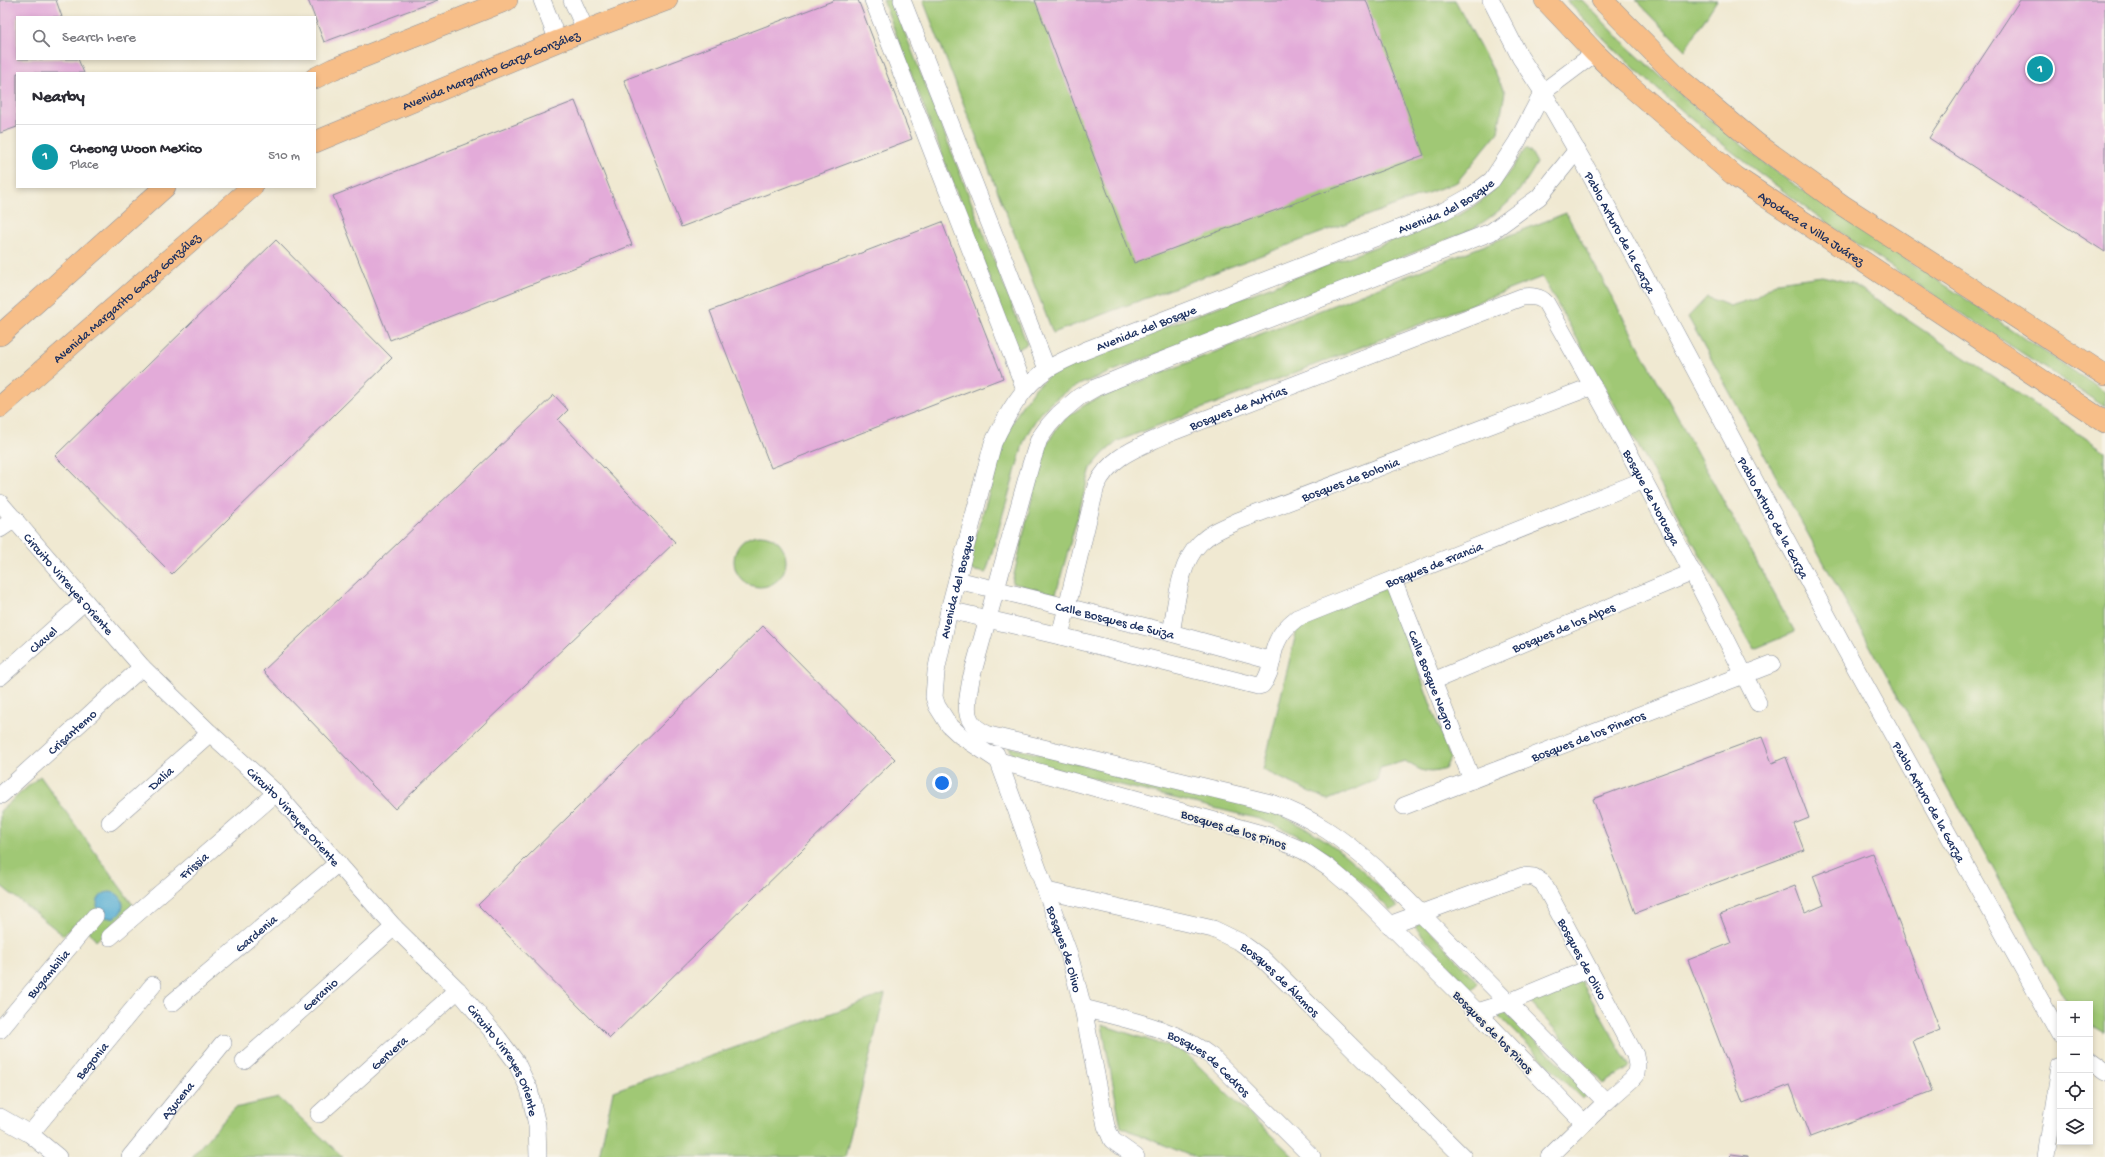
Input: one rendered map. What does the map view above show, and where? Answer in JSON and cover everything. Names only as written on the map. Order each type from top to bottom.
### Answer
[{"type":"main road","points":[[316,78],[333,69],[507,0]]},
{"type":"main road","name":"Avenida Margarito Garza González","points":[[316,142],[558,41],[667,0]]},
{"type":"main road","name":"Apodaca a Villa Juárez","points":[[1545,0],[1595,54],[1736,177],[2105,422]]},
{"type":"main road","points":[[1602,0],[1682,81],[1756,143],[1842,205],[2105,374]]},
{"type":"main road","points":[[0,336],[164,188]]},
{"type":"main road","name":"Avenida Margarito Garza González","points":[[0,407],[251,188]]},
{"type":"street","points":[[542,0],[558,41]]},
{"type":"street","points":[[572,0],[586,31]]},
{"type":"street","points":[[873,0],[1025,390]]},
{"type":"street","points":[[902,0],[1047,369]]},
{"type":"street","name":"Pablo Arturo de la Garza","points":[[1491,0],[1520,58],[1543,92],[1577,150],[1844,647],[2057,1029]]},
{"type":"street","points":[[1543,92],[1595,54]]},
{"type":"street","name":"Avenida del Bosque","points":[[941,714],[934,697],[934,685],[949,610],[993,443],[1005,418],[1025,390],[1047,369],[1084,351],[1444,211],[1471,196],[1492,180],[1503,165],[1518,142],[1543,92]]},
{"type":"street","points":[[1577,150],[1539,197],[1491,232],[1156,362],[1079,397],[1059,414],[1039,440],[994,589],[971,679],[967,706],[970,722],[980,731],[989,735],[1271,803],[1290,809],[1344,840],[1376,868],[1510,1002],[1606,1102]]},
{"type":"street","name":"Bosques de Autrias","points":[[1060,636],[1096,486],[1103,473],[1119,457],[1167,434],[1522,297],[1536,297]]},
{"type":"street","name":"Bosque de Noruega","points":[[1536,297],[1546,303],[1593,386],[1693,572],[1758,703]]},
{"type":"street","name":"Bosques de Bolonia","points":[[1171,633],[1184,570],[1190,556],[1201,542],[1214,532],[1238,521],[1593,386]]},
{"type":"street","name":"Bosques de Francia","points":[[1060,636],[1253,686],[1262,685],[1269,674],[1276,643],[1284,629],[1296,618],[1644,480]]},
{"type":"street","name":"Circuito Virreyes Oriente","points":[[0,503],[142,667],[210,733],[276,793],[394,926],[458,990],[516,1062],[529,1089],[537,1125],[538,1157]]},
{"type":"street","points":[[0,529],[15,519]]},
{"type":"street","name":"Bosques de los Alpes","points":[[1432,681],[1693,572]]},
{"type":"street","name":"Calle Bosques de Suiza","points":[[957,580],[1171,633],[1272,662]]},
{"type":"street","name":"Calle Bosque Negro","points":[[1392,580],[1472,780]]},
{"type":"street","name":"Clavel","points":[[0,677],[85,601]]},
{"type":"street","points":[[949,610],[1060,636]]},
{"type":"street","name":"Bosques de los Pineros","points":[[1404,806],[1772,664]]},
{"type":"street","name":"Crisantemo","points":[[0,795],[142,667]]},
{"type":"street","name":"Bosques de los Pinos","points":[[941,714],[961,736],[999,761],[1269,836],[1304,851],[1329,868],[1356,891],[1477,1012],[1584,1123]]},
{"type":"street","name":"Dalia","points":[[110,822],[210,733]]},
{"type":"street","name":"Bosques de Olivo","points":[[989,735],[1069,954],[1083,1008],[1106,1126],[1112,1140],[1136,1157]]},
{"type":"street","name":"Frissia","points":[[110,937],[276,793]]},
{"type":"street","name":"Gardenia","points":[[172,1003],[338,863]]},
{"type":"street","name":"Bosques de Olivo","points":[[1389,925],[1523,876],[1534,877],[1543,883],[1635,1055],[1637,1065],[1636,1074],[1631,1080],[1549,1157]]},
{"type":"street","name":"Bosques de Álamos","points":[[1047,891],[1213,929],[1240,942],[1262,958],[1463,1157]]},
{"type":"street","name":"Bugambilia","points":[[0,1030],[95,916]]},
{"type":"street","name":"Geranio","points":[[244,1061],[394,926]]},
{"type":"street","points":[[1477,1012],[1510,1002],[1588,969]]},
{"type":"street","name":"Begonia","points":[[30,1134],[153,985]]},
{"type":"street","name":"Gervera","points":[[319,1114],[458,990]]},
{"type":"street","name":"Bosques de Cedros","points":[[1083,1008],[1168,1031],[1197,1045],[1212,1057],[1312,1157]]},
{"type":"street","name":"Azucena","points":[[130,1157],[223,1042]]},
{"type":"street","points":[[2093,1062],[2105,1071]]},
{"type":"street","points":[[2046,1157],[2059,1073]]},
{"type":"street","points":[[0,1117],[30,1134],[58,1157]]},
{"type":"green space","points":[[883,0],[892,0],[1027,344],[1017,350]]},
{"type":"green space","points":[[923,0],[1455,0],[1505,92],[1498,132],[1457,182],[1053,333]]},
{"type":"green space","points":[[1566,0],[1582,0],[1631,50],[1710,120],[1776,172],[2105,392],[2105,407],[1892,268],[1823,220],[1755,169],[1689,117],[1626,60]]},
{"type":"green space","points":[[1636,0],[1717,0],[1685,50]]},
{"type":"green space","points":[[1526,148],[1531,152],[1537,163],[1530,175],[1516,194],[1501,209],[1471,230],[1083,383],[1072,388],[1055,400],[1041,413],[1029,430],[1024,441],[986,573],[966,569],[1007,433],[1021,407],[1034,389],[1053,372],[1076,361],[1461,214],[1482,200],[1498,185]]},
{"type":"green space","points":[[1566,213],[1795,632],[1754,649],[1542,277],[1118,441],[1104,453],[1091,468],[1056,594],[1012,583],[1043,451],[1058,426],[1071,414],[1091,401]]},
{"type":"green space","points":[[1822,276],[1852,283],[2105,451],[2105,1032],[2093,1025],[2093,1001],[2066,1001],[1688,317],[1707,297],[1730,306],[1755,298],[1777,282]]},
{"type":"green space","points":[[760,535],[770,537],[778,543],[784,551],[786,561],[784,571],[778,579],[770,585],[760,587],[750,585],[742,579],[736,571],[734,561],[736,551],[742,543],[750,537]]},
{"type":"green space","points":[[1388,587],[1450,758],[1445,769],[1433,772],[1424,771],[1405,761],[1380,768],[1377,780],[1328,800],[1263,770],[1298,625]]},
{"type":"green space","points":[[1009,747],[1262,808],[1284,817],[1303,826],[1336,848],[1367,875],[1398,907],[1390,910],[1360,881],[1330,856],[1298,836],[1280,827],[1259,819],[1015,759]]},
{"type":"green space","points":[[40,776],[133,905],[96,941],[81,919],[63,935],[0,885],[0,811]]},
{"type":"green space","points":[[1422,922],[1478,983],[1471,990],[1415,927]]},
{"type":"green space","points":[[1580,979],[1630,1067],[1604,1084],[1530,1002]]},
{"type":"green space","points":[[885,994],[845,1157],[599,1157],[613,1091]]},
{"type":"green space","points":[[1504,1011],[1589,1092],[1583,1099],[1498,1015]]},
{"type":"green space","points":[[1102,1025],[1183,1051],[1294,1157],[1193,1157],[1121,1127]]},
{"type":"green space","points":[[279,1098],[343,1157],[191,1157],[235,1108]]},
{"type":"water","points":[[110,892],[119,896],[123,905],[119,914],[110,918],[101,914],[97,905],[101,896]]},
{"type":"building","points":[[0,0],[56,0],[62,16],[16,16],[16,60],[78,60],[84,72],[16,72],[16,127],[0,133]]},
{"type":"building","points":[[308,0],[438,0],[324,42],[316,21],[316,16],[314,16]]},
{"type":"building","points":[[835,0],[858,0],[912,139],[681,227],[624,80]]},
{"type":"building","points":[[1035,0],[1366,0],[1424,155],[1134,263]]},
{"type":"building","points":[[2020,0],[2105,0],[2105,252],[1929,138]]},
{"type":"building","points":[[575,101],[632,245],[390,340],[333,196]]},
{"type":"building","points":[[942,222],[1003,378],[771,468],[710,311]]},
{"type":"building","points":[[276,240],[392,358],[172,574],[55,456]]},
{"type":"building","points":[[554,395],[568,410],[558,420],[675,542],[395,809],[263,671]]},
{"type":"building","points":[[763,626],[895,759],[610,1038],[478,905]]},
{"type":"building","points":[[1762,737],[1772,763],[1786,757],[1809,818],[1794,824],[1804,850],[1635,913],[1593,799]]},
{"type":"building","points":[[1872,853],[1940,1030],[1912,1041],[1932,1091],[1810,1137],[1790,1085],[1743,1103],[1688,960],[1731,943],[1720,915],[1795,886],[1805,913],[1824,905],[1813,876]]},
{"type":"building","points":[[1731,1154],[1748,1156],[1748,1157],[1730,1157]]},
{"type":"place","name":"Cheong Woon Mexico","points":[[2040,69]]}]
